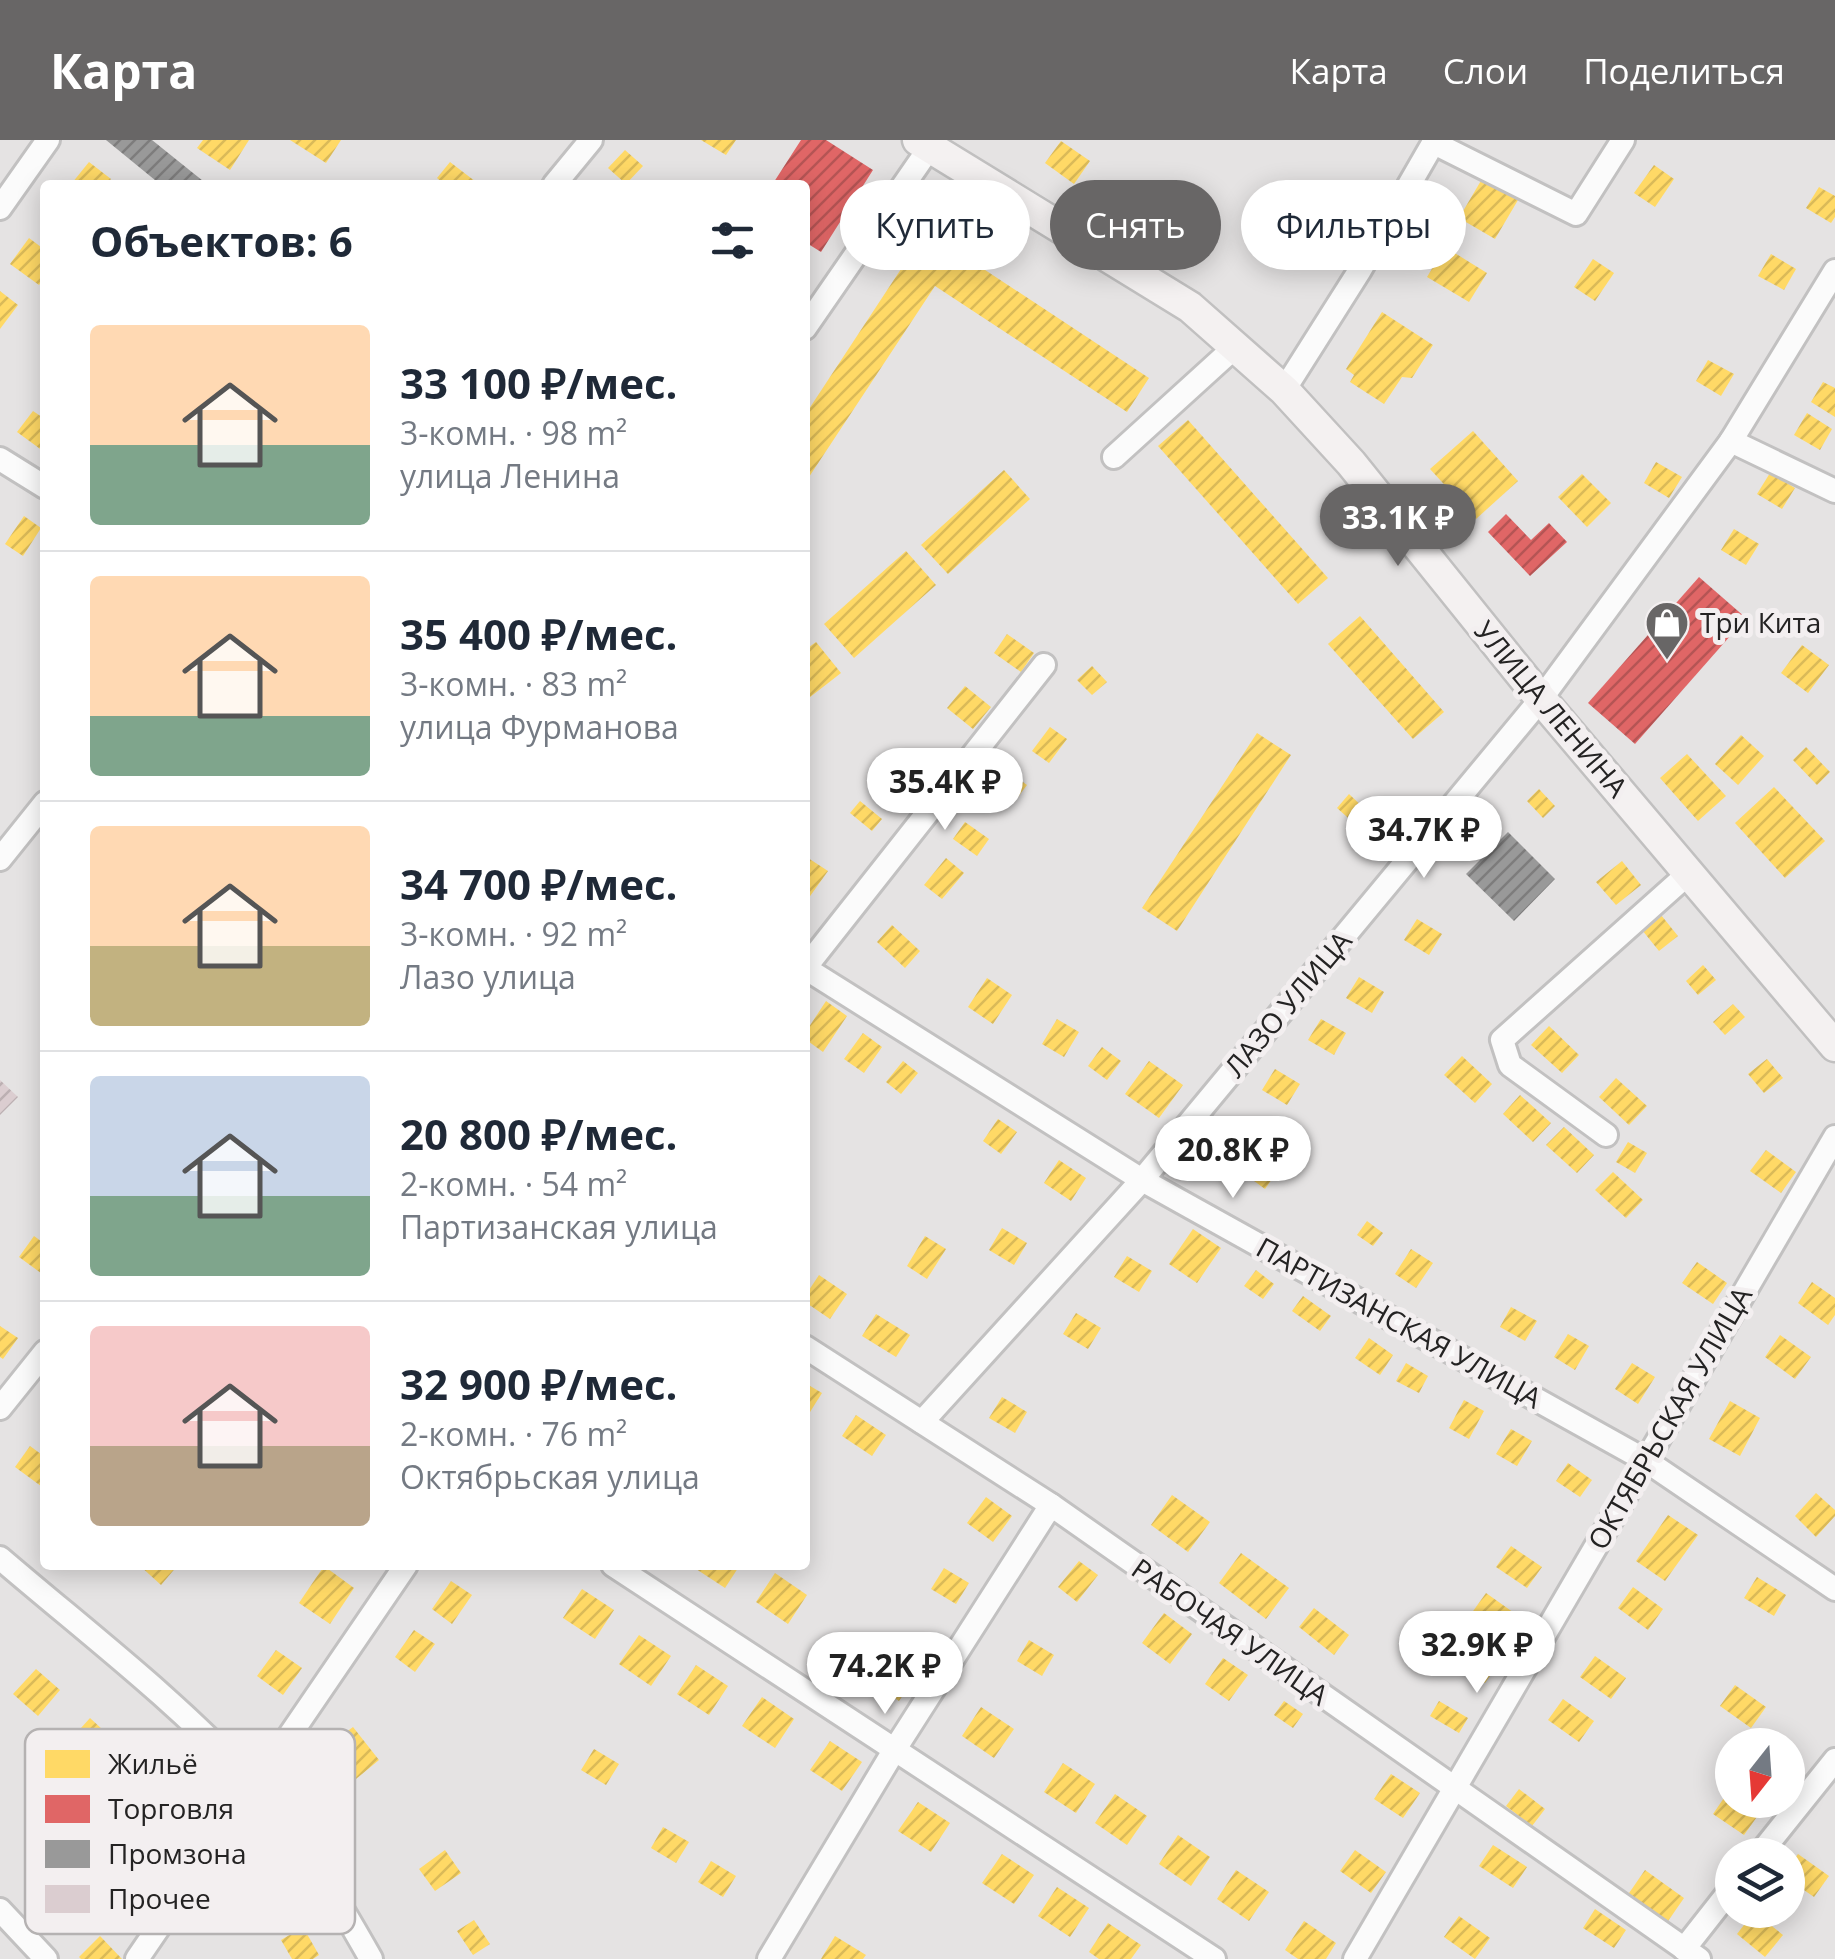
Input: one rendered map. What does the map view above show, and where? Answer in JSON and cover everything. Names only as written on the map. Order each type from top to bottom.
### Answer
[{"type":"main road","name":"УЛИЦА ЛЕНИНА","points":[[924,144],[1190,307],[1284,390],[1351,463],[1542,699],[1835,1046]]},
{"type":"street","points":[[0,208],[48,140]]},
{"type":"street","points":[[558,180],[591,140]]},
{"type":"street","points":[[1284,390],[1360,270],[1434,141],[1576,214],[1623,140]]},
{"type":"street","points":[[810,320],[924,144]]},
{"type":"street","name":"ЛАЗО УЛИЦА","points":[[922,1422],[1142,1180],[1542,699],[1731,441],[1835,271]]},
{"type":"street","points":[[1114,457],[1235,347]]},
{"type":"street","points":[[1731,441],[1835,491]]},
{"type":"street","points":[[0,458],[40,483]]},
{"type":"street","points":[[810,962],[1044,665]]},
{"type":"street","points":[[0,859],[40,809]]},
{"type":"street","points":[[1606,1135],[1510,1065],[1502,1040],[1689,873]]},
{"type":"street","name":"ПАРТИЗАНСКАЯ УЛИЦА","points":[[810,971],[1142,1180],[1645,1460],[1835,1590]]},
{"type":"street","name":"ОКТЯБРЬСКАЯ УЛИЦА","points":[[1355,1959],[1835,1137]]},
{"type":"street","name":"РАБОЧАЯ УЛИЦА","points":[[810,1350],[1050,1505],[1692,1954]]},
{"type":"street","points":[[0,1408],[40,1358]]},
{"type":"street","points":[[769,1959],[1050,1505]]},
{"type":"street","points":[[0,1558],[199,1729]]},
{"type":"street","points":[[293,1729],[403,1570]]},
{"type":"street","points":[[621,1570],[1214,1959]]},
{"type":"street","points":[[1773,1838],[1835,1760]]},
{"type":"street","points":[[0,1910],[46,1959]]},
{"type":"street","points":[[1692,1954],[1715,1916]]},
{"type":"street","points":[[355,1932],[371,1959]]},
{"type":"street","points":[[137,1959],[154,1934]]},
{"type":"building: Жильё","points":[[203,140],[249,140],[230,170],[197,148]]},
{"type":"building: Жильё","points":[[290,140],[341,140],[326,163]]},
{"type":"building: Жильё","points":[[701,140],[736,140],[726,155]]},
{"type":"building: Жильё","points":[[1061,141],[1090,161],[1077,180],[1068,180],[1045,163]]},
{"type":"building: Жильё","points":[[625,150],[643,166],[630,180],[622,180],[608,168]]},
{"type":"building: Жильё","points":[[89,162],[111,179],[110,180],[74,180]]},
{"type":"building: Жильё","points":[[450,162],[473,180],[439,180]]},
{"type":"building: Жильё","points":[[1654,165],[1674,179],[1655,207],[1634,193]]},
{"type":"building: Жильё","points":[[1482,179],[1518,200],[1495,239],[1466,222],[1466,206]]},
{"type":"building: Жильё","points":[[1819,187],[1835,196],[1835,217],[1831,223],[1806,208]]},
{"type":"building: Жильё","points":[[29,238],[40,246],[39,285],[10,264]]},
{"type":"building: Жильё","points":[[1771,254],[1796,269],[1784,290],[1758,276]]},
{"type":"building: Жильё","points":[[1593,259],[1614,273],[1595,301],[1574,287]]},
{"type":"building: Жильё","points":[[1466,260],[1487,273],[1469,302],[1427,277],[1431,270],[1466,270]]},
{"type":"building: Жильё","points":[[900,270],[985,270],[1149,378],[1127,412],[935,286],[810,475],[810,407]]},
{"type":"building: Жильё","points":[[0,291],[18,305],[0,329]]},
{"type":"building: Жильё","points":[[1382,312],[1433,345],[1412,378],[1402,377],[1384,404],[1350,382],[1354,375],[1346,369]]},
{"type":"building: Жильё","points":[[1708,360],[1734,374],[1721,396],[1696,381]]},
{"type":"building: Жильё","points":[[1823,382],[1835,388],[1835,417],[1811,402]]},
{"type":"building: Жильё","points":[[33,411],[40,416],[40,449],[17,432]]},
{"type":"building: Жильё","points":[[1807,413],[1832,429],[1820,450],[1794,435]]},
{"type":"building: Жильё","points":[[1188,420],[1328,578],[1298,604],[1158,446]]},
{"type":"building: Жильё","points":[[1473,431],[1518,481],[1476,519],[1430,469]]},
{"type":"building: Жильё","points":[[1656,462],[1682,477],[1669,498],[1644,483]]},
{"type":"building: Жильё","points":[[1004,470],[1030,499],[948,574],[921,545]]},
{"type":"building: Жильё","points":[[1770,473],[1795,488],[1782,509],[1757,494]]},
{"type":"building: Жильё","points":[[1582,474],[1611,503],[1587,527],[1558,497]]},
{"type":"building: Жильё","points":[[24,516],[40,527],[23,556],[5,544]]},
{"type":"building: Жильё","points":[[1734,529],[1759,544],[1746,565],[1721,550]]},
{"type":"building: Жильё","points":[[906,551],[936,585],[854,658],[824,624]]},
{"type":"building: Жильё","points":[[1360,616],[1444,712],[1413,739],[1328,644]]},
{"type":"building: Жильё","points":[[1007,634],[1034,653],[1021,672],[994,653]]},
{"type":"building: Жильё","points":[[816,642],[841,673],[810,697],[810,646]]},
{"type":"building: Жильё","points":[[1802,645],[1829,665],[1808,693],[1781,673]]},
{"type":"building: Жильё","points":[[1092,666],[1107,682],[1092,695],[1077,680]]},
{"type":"building: Жильё","points":[[965,686],[991,707],[973,729],[947,708]]},
{"type":"building: Жильё","points":[[1050,727],[1067,739],[1049,763],[1032,751]]},
{"type":"building: Жильё","points":[[1257,733],[1291,755],[1177,931],[1142,908]]},
{"type":"building: Жильё","points":[[1741,735],[1764,756],[1738,785],[1715,764]]},
{"type":"building: Жильё","points":[[1806,747],[1830,772],[1817,785],[1793,760]]},
{"type":"building: Жильё","points":[[1687,754],[1726,796],[1698,821],[1660,778]]},
{"type":"building: Жильё","points":[[930,757],[942,768],[924,788],[912,778]]},
{"type":"building: Жильё","points":[[1008,771],[1027,785],[1014,802],[995,788]]},
{"type":"building: Жильё","points":[[1774,787],[1825,841],[1785,878],[1735,823]]},
{"type":"building: Жильё","points":[[1539,789],[1555,806],[1543,818],[1527,801]]},
{"type":"building: Жильё","points":[[1349,794],[1367,811],[1355,824],[1337,808]]},
{"type":"building: Жильё","points":[[1391,796],[1413,815],[1398,832],[1376,813]]},
{"type":"building: Жильё","points":[[860,801],[882,819],[872,831],[850,813]]},
{"type":"building: Жильё","points":[[965,822],[989,839],[977,856],[953,839]]},
{"type":"building: Жильё","points":[[946,858],[964,873],[942,899],[924,885]]},
{"type":"building: Жильё","points":[[810,859],[828,871],[810,896]]},
{"type":"building: Жильё","points":[[1622,861],[1641,885],[1616,905],[1596,882]]},
{"type":"building: Жильё","points":[[1661,915],[1678,936],[1659,951],[1642,930]]},
{"type":"building: Жильё","points":[[1417,919],[1442,934],[1429,955],[1404,940]]},
{"type":"building: Жильё","points":[[892,925],[920,951],[905,968],[877,942]]},
{"type":"building: Жильё","points":[[1703,965],[1716,980],[1698,995],[1686,981]]},
{"type":"building: Жильё","points":[[1359,977],[1384,992],[1372,1013],[1346,998]]},
{"type":"building: Жильё","points":[[987,978],[1012,995],[993,1024],[968,1007]]},
{"type":"building: Жильё","points":[[826,1001],[847,1016],[823,1052],[810,1043],[810,1025]]},
{"type":"building: Жильё","points":[[1733,1004],[1745,1017],[1725,1035],[1713,1022]]},
{"type":"building: Жильё","points":[[1057,1019],[1079,1032],[1064,1057],[1042,1044]]},
{"type":"building: Жильё","points":[[1321,1019],[1346,1033],[1334,1055],[1308,1040]]},
{"type":"building: Жильё","points":[[1549,1026],[1579,1055],[1562,1073],[1531,1045]]},
{"type":"building: Жильё","points":[[863,1033],[882,1047],[864,1073],[844,1059]]},
{"type":"building: Жильё","points":[[1102,1047],[1121,1061],[1107,1080],[1088,1066]]},
{"type":"building: Жильё","points":[[1462,1056],[1492,1084],[1475,1103],[1444,1075]]},
{"type":"building: Жильё","points":[[1767,1059],[1783,1078],[1764,1093],[1748,1074]]},
{"type":"building: Жильё","points":[[903,1061],[918,1073],[901,1094],[886,1082]]},
{"type":"building: Жильё","points":[[1149,1061],[1183,1085],[1159,1118],[1125,1094]]},
{"type":"building: Жильё","points":[[1275,1069],[1300,1084],[1287,1105],[1262,1090]]},
{"type":"building: Жильё","points":[[1616,1078],[1647,1106],[1629,1125],[1599,1097]]},
{"type":"building: Жильё","points":[[1520,1095],[1551,1123],[1533,1142],[1503,1114]]},
{"type":"building: Жильё","points":[[998,1119],[1017,1132],[1001,1154],[983,1141]]},
{"type":"building: Жильё","points":[[1250,1122],[1291,1152],[1265,1189],[1223,1158]]},
{"type":"building: Жильё","points":[[1564,1127],[1594,1155],[1577,1173],[1546,1145]]},
{"type":"building: Жильё","points":[[1628,1142],[1647,1153],[1635,1173],[1616,1162]]},
{"type":"building: Жильё","points":[[1766,1150],[1796,1172],[1781,1193],[1750,1171]]},
{"type":"building: Жильё","points":[[1059,1160],[1086,1178],[1071,1201],[1044,1183]]},
{"type":"building: Жильё","points":[[1613,1172],[1643,1200],[1626,1218],[1595,1190]]},
{"type":"building: Жильё","points":[[1367,1221],[1383,1233],[1373,1246],[1357,1235]]},
{"type":"building: Жильё","points":[[1002,1228],[1027,1243],[1014,1265],[989,1250]]},
{"type":"building: Жильё","points":[[1193,1229],[1221,1248],[1197,1283],[1169,1264]]},
{"type":"building: Жильё","points":[[34,1236],[40,1240],[40,1272],[19,1257]]},
{"type":"building: Жильё","points":[[925,1236],[946,1249],[927,1279],[907,1266]]},
{"type":"building: Жильё","points":[[1411,1249],[1433,1263],[1416,1288],[1395,1274]]},
{"type":"building: Жильё","points":[[1127,1256],[1152,1271],[1139,1292],[1114,1277]]},
{"type":"building: Жильё","points":[[1697,1262],[1727,1283],[1713,1304],[1682,1283]]},
{"type":"building: Жильё","points":[[1256,1270],[1274,1284],[1263,1299],[1244,1286]]},
{"type":"building: Жильё","points":[[819,1275],[847,1294],[830,1319],[810,1305],[810,1288]]},
{"type":"building: Жильё","points":[[1812,1282],[1835,1298],[1835,1315],[1828,1325],[1798,1303]]},
{"type":"building: Жильё","points":[[1303,1296],[1331,1316],[1320,1331],[1292,1311]]},
{"type":"building: Жильё","points":[[1511,1307],[1537,1321],[1525,1341],[1500,1327]]},
{"type":"building: Жильё","points":[[1076,1313],[1101,1328],[1088,1349],[1063,1334]]},
{"type":"building: Жильё","points":[[876,1314],[910,1335],[896,1357],[862,1336]]},
{"type":"building: Жильё","points":[[0,1326],[18,1338],[3,1359],[0,1357]]},
{"type":"building: Жильё","points":[[1568,1334],[1589,1346],[1575,1370],[1554,1357]]},
{"type":"building: Жильё","points":[[1780,1335],[1811,1357],[1795,1379],[1765,1357]]},
{"type":"building: Жильё","points":[[1369,1338],[1393,1355],[1380,1375],[1355,1358]]},
{"type":"building: Жильё","points":[[1406,1363],[1428,1376],[1419,1393],[1396,1381]]},
{"type":"building: Жильё","points":[[1632,1363],[1655,1377],[1638,1404],[1615,1389]]},
{"type":"building: Жильё","points":[[810,1386],[822,1393],[810,1412]]},
{"type":"building: Жильё","points":[[1002,1397],[1027,1412],[1015,1433],[989,1418]]},
{"type":"building: Жильё","points":[[1464,1400],[1484,1411],[1469,1439],[1449,1428]]},
{"type":"building: Жильё","points":[[1730,1401],[1760,1418],[1740,1456],[1709,1439]]},
{"type":"building: Жильё","points":[[856,1415],[886,1435],[872,1456],[842,1436]]},
{"type":"building: Жильё","points":[[1511,1429],[1532,1441],[1517,1466],[1496,1454]]},
{"type":"building: Жильё","points":[[30,1446],[40,1453],[40,1485],[15,1467]]},
{"type":"building: Жильё","points":[[1568,1463],[1592,1480],[1580,1497],[1556,1481]]},
{"type":"building: Жильё","points":[[1816,1493],[1835,1510],[1835,1516],[1816,1537],[1795,1516]]},
{"type":"building: Жильё","points":[[1172,1495],[1210,1522],[1188,1552],[1151,1525]]},
{"type":"building: Жильё","points":[[986,1497],[1012,1516],[993,1542],[967,1523]]},
{"type":"building: Жильё","points":[[1668,1515],[1698,1535],[1665,1581],[1636,1561]]},
{"type":"building: Жильё","points":[[1511,1546],[1542,1567],[1527,1588],[1496,1567]]},
{"type":"building: Жильё","points":[[1241,1553],[1289,1588],[1266,1619],[1219,1583]]},
{"type":"building: Жильё","points":[[1079,1561],[1098,1575],[1077,1602],[1058,1587]]},
{"type":"building: Жильё","points":[[944,1568],[969,1583],[956,1604],[931,1589]]},
{"type":"building: Жильё","points":[[144,1570],[174,1570],[161,1585]]},
{"type":"building: Жильё","points":[[321,1570],[329,1570],[354,1588],[330,1624],[299,1603]]},
{"type":"building: Жильё","points":[[698,1570],[737,1570],[725,1588]]},
{"type":"building: Жильё","points":[[775,1573],[807,1595],[788,1624],[756,1602]]},
{"type":"building: Жильё","points":[[1757,1577],[1786,1595],[1774,1616],[1744,1598]]},
{"type":"building: Жильё","points":[[451,1581],[472,1595],[452,1624],[432,1609]]},
{"type":"building: Жильё","points":[[1633,1587],[1663,1609],[1648,1630],[1618,1608]]},
{"type":"building: Жильё","points":[[582,1589],[614,1610],[595,1639],[563,1618]]},
{"type":"building: Жильё","points":[[1486,1593],[1517,1615],[1502,1636],[1471,1614]]},
{"type":"building: Жильё","points":[[1314,1608],[1349,1635],[1334,1655],[1299,1627]]},
{"type":"building: Жильё","points":[[1164,1613],[1192,1634],[1170,1664],[1142,1643]]},
{"type":"building: Жильё","points":[[414,1630],[435,1644],[415,1672],[395,1657]]},
{"type":"building: Жильё","points":[[639,1635],[671,1656],[651,1686],[619,1664]]},
{"type":"building: Жильё","points":[[1029,1640],[1054,1655],[1042,1676],[1017,1661]]},
{"type":"building: Жильё","points":[[1469,1640],[1500,1662],[1485,1683],[1454,1661]]},
{"type":"building: Жильё","points":[[276,1650],[302,1668],[283,1695],[257,1676]]},
{"type":"building: Жильё","points":[[886,1650],[918,1672],[899,1701],[867,1679]]},
{"type":"building: Жильё","points":[[1595,1656],[1626,1678],[1611,1699],[1580,1677]]},
{"type":"building: Жильё","points":[[1223,1658],[1248,1675],[1229,1701],[1205,1684]]},
{"type":"building: Жильё","points":[[696,1665],[728,1686],[709,1715],[677,1694]]},
{"type":"building: Жильё","points":[[36,1669],[60,1690],[38,1716],[13,1694]]},
{"type":"building: Жильё","points":[[1735,1685],[1766,1707],[1751,1728],[1720,1706]]},
{"type":"building: Жильё","points":[[762,1697],[794,1719],[775,1748],[742,1726]]},
{"type":"building: Жильё","points":[[1563,1699],[1594,1721],[1579,1742],[1548,1720]]},
{"type":"building: Жильё","points":[[1284,1701],[1303,1714],[1293,1728],[1274,1715]]},
{"type":"building: Жильё","points":[[1439,1701],[1468,1718],[1459,1733],[1430,1716]]},
{"type":"building: Жильё","points":[[981,1707],[1014,1729],[994,1758],[962,1736]]},
{"type":"building: Жильё","points":[[90,1718],[102,1729],[80,1729]]},
{"type":"building: Жильё","points":[[355,1730],[379,1760],[355,1778]]},
{"type":"building: Жильё","points":[[830,1741],[862,1762],[842,1791],[810,1770]]},
{"type":"building: Жильё","points":[[594,1749],[619,1764],[606,1785],[581,1770]]},
{"type":"building: Жильё","points":[[1063,1763],[1095,1784],[1076,1813],[1044,1792]]},
{"type":"building: Жильё","points":[[1391,1774],[1420,1793],[1403,1818],[1374,1799]]},
{"type":"building: Жильё","points":[[1519,1789],[1545,1809],[1532,1826],[1506,1806]]},
{"type":"building: Жильё","points":[[1115,1794],[1147,1816],[1127,1845],[1095,1823]]},
{"type":"building: Жильё","points":[[918,1802],[950,1823],[931,1852],[898,1831]]},
{"type":"building: Жильё","points":[[1719,1818],[1756,1818],[1744,1835]]},
{"type":"building: Жильё","points":[[663,1827],[689,1842],[676,1863],[651,1848]]},
{"type":"building: Жильё","points":[[1178,1835],[1210,1857],[1191,1886],[1159,1864]]},
{"type":"building: Жильё","points":[[1493,1845],[1527,1867],[1513,1888],[1479,1866]]},
{"type":"building: Жильё","points":[[445,1850],[461,1873],[435,1891],[419,1869]]},
{"type":"building: Жильё","points":[[1355,1850],[1386,1872],[1371,1893],[1340,1871]]},
{"type":"building: Жильё","points":[[1002,1854],[1034,1875],[1014,1904],[982,1883]]},
{"type":"building: Жильё","points":[[1805,1859],[1829,1876],[1814,1897],[1805,1891]]},
{"type":"building: Жильё","points":[[711,1861],[736,1876],[723,1897],[698,1882]]},
{"type":"building: Жильё","points":[[1236,1870],[1269,1892],[1249,1921],[1217,1899]]},
{"type":"building: Жильё","points":[[1645,1870],[1684,1898],[1666,1924],[1627,1896]]},
{"type":"building: Жильё","points":[[1057,1887],[1089,1908],[1070,1937],[1038,1916]]},
{"type":"building: Жильё","points":[[1595,1909],[1626,1930],[1614,1948],[1583,1928]]},
{"type":"building: Жильё","points":[[1459,1916],[1490,1938],[1475,1959],[1444,1937]]},
{"type":"building: Жильё","points":[[474,1920],[490,1944],[473,1955],[457,1931]]},
{"type":"building: Жильё","points":[[1304,1921],[1336,1943],[1326,1959],[1298,1959],[1285,1950]]},
{"type":"building: Жильё","points":[[1108,1923],[1141,1945],[1131,1959],[1099,1959],[1089,1952]]},
{"type":"building: Жильё","points":[[1742,1928],[1774,1928],[1783,1935],[1765,1957],[1737,1934]]},
{"type":"building: Жильё","points":[[291,1934],[307,1934],[319,1955],[313,1959],[292,1959],[281,1940]]},
{"type":"building: Жильё","points":[[100,1936],[122,1959],[79,1957]]},
{"type":"building: Жильё","points":[[835,1936],[866,1955],[863,1959],[821,1959]]},
{"type":"building: Торговля","points":[[801,140],[826,140],[873,170],[867,180],[840,180],[840,222],[821,252],[810,245],[810,180],[775,180]]},
{"type":"building: Торговля","points":[[1506,514],[1531,540],[1549,523],[1567,542],[1530,576],[1488,532]]},
{"type":"building: Торговля","name":"Три Кита","points":[[1699,577],[1746,618],[1635,744],[1588,703]]},
{"type":"building: Промзона","points":[[106,140],[152,140],[202,180],[155,180]]},
{"type":"building: Промзона","points":[[1508,832],[1555,879],[1514,921],[1466,874]]},
{"type":"building: Прочее","points":[[0,1080],[18,1097],[0,1115]]},
{"type":"place","name":"Три Кита","points":[[1667,661]]}]
